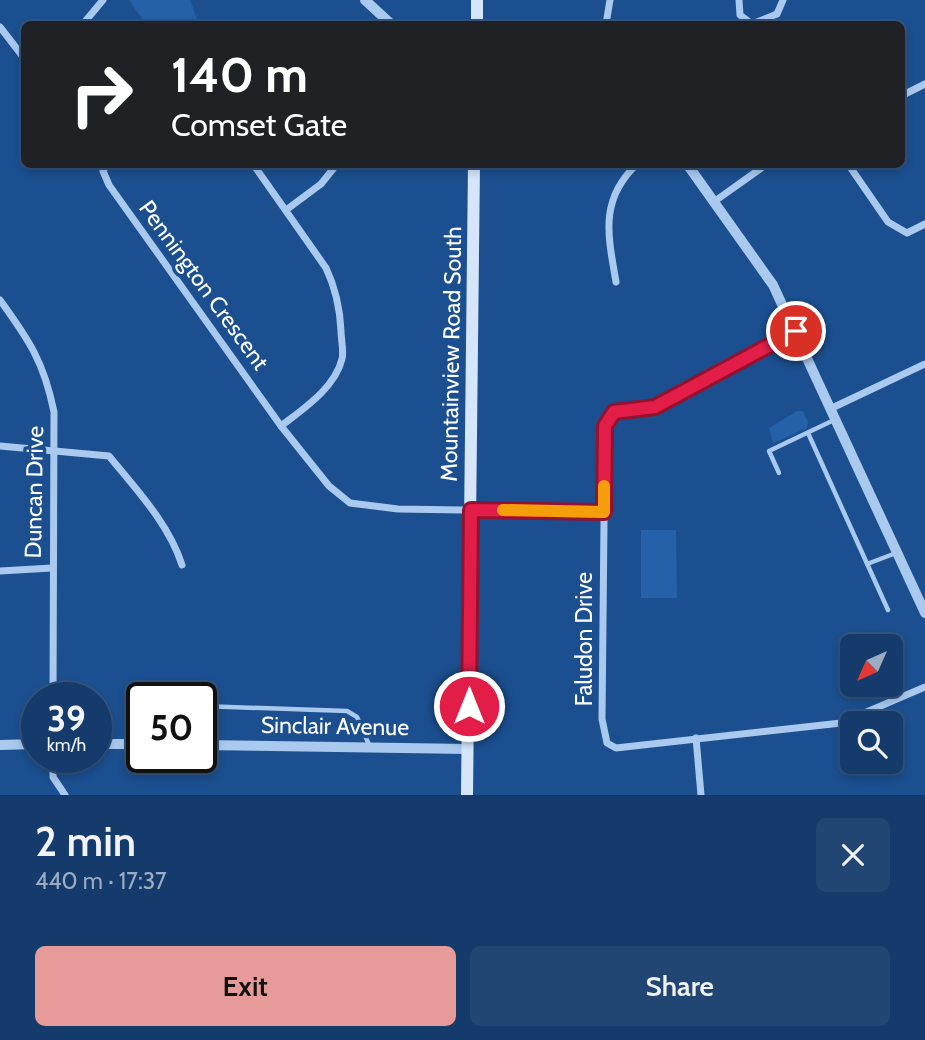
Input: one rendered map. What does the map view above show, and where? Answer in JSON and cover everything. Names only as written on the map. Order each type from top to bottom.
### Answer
[{"type":"main road","points":[[477,0],[477,21]]},
{"type":"main road","name":"Mountainview Road South","points":[[467,795],[474,168]]},
{"type":"street","points":[[86,21],[103,0]]},
{"type":"street","points":[[365,0],[388,21]]},
{"type":"street","points":[[606,21],[610,0]]},
{"type":"street","points":[[738,0],[740,15],[748,21]]},
{"type":"street","points":[[760,21],[777,14],[783,0]]},
{"type":"street","points":[[0,27],[21,54]]},
{"type":"street","points":[[905,94],[925,84]]},
{"type":"street","name":"Pennington Crescent","points":[[105,168],[103,171],[108,185],[281,426],[329,486],[349,503],[398,509],[604,512]]},
{"type":"street","points":[[256,168],[334,285],[341,317],[342,359],[322,391],[281,426]]},
{"type":"street","points":[[286,210],[321,184],[334,168]]},
{"type":"street","points":[[616,282],[611,251],[609,203],[624,177],[633,168]]},
{"type":"street","points":[[690,168],[773,285],[925,613]]},
{"type":"street","points":[[715,201],[761,168]]},
{"type":"street","points":[[851,168],[888,222],[907,233],[925,224]]},
{"type":"street","name":"Duncan Drive","points":[[0,301],[30,342],[46,375],[54,412],[52,682]]},
{"type":"street","name":"Faludon Drive","points":[[796,331],[655,407],[614,412],[605,426],[602,719],[607,743],[616,748],[841,723],[925,687]]},
{"type":"street","points":[[832,408],[925,364]]},
{"type":"street","points":[[0,446],[109,456],[150,507],[177,547],[183,565]]},
{"type":"street","points":[[0,571],[52,568]]},
{"type":"street","points":[[696,738],[701,795]]},
{"type":"street","points":[[0,745],[21,744]]},
{"type":"street","name":"Sinclair Avenue","points":[[217,745],[468,749]]},
{"type":"street","points":[[53,773],[65,795]]},
{"type":"lane","points":[[779,474],[769,451],[837,419]]},
{"type":"lane","points":[[808,433],[888,610]]},
{"type":"lane","points":[[867,564],[898,552]]},
{"type":"lane","points":[[217,707],[347,711],[357,717],[370,747]]},
{"type":"shaded area","points":[[129,0],[190,0],[198,21],[144,21]]},
{"type":"shaded area","points":[[797,411],[803,411],[808,422],[807,428],[773,443],[769,428]]},
{"type":"shaded area","points":[[641,530],[676,530],[677,598],[641,598]]},
{"type":"slow traffic","points":[[503,510],[604,512],[604,486]]},
{"type":"route","points":[[469,706],[471,510],[604,512],[605,426],[614,412],[655,407],[796,331]]}]
